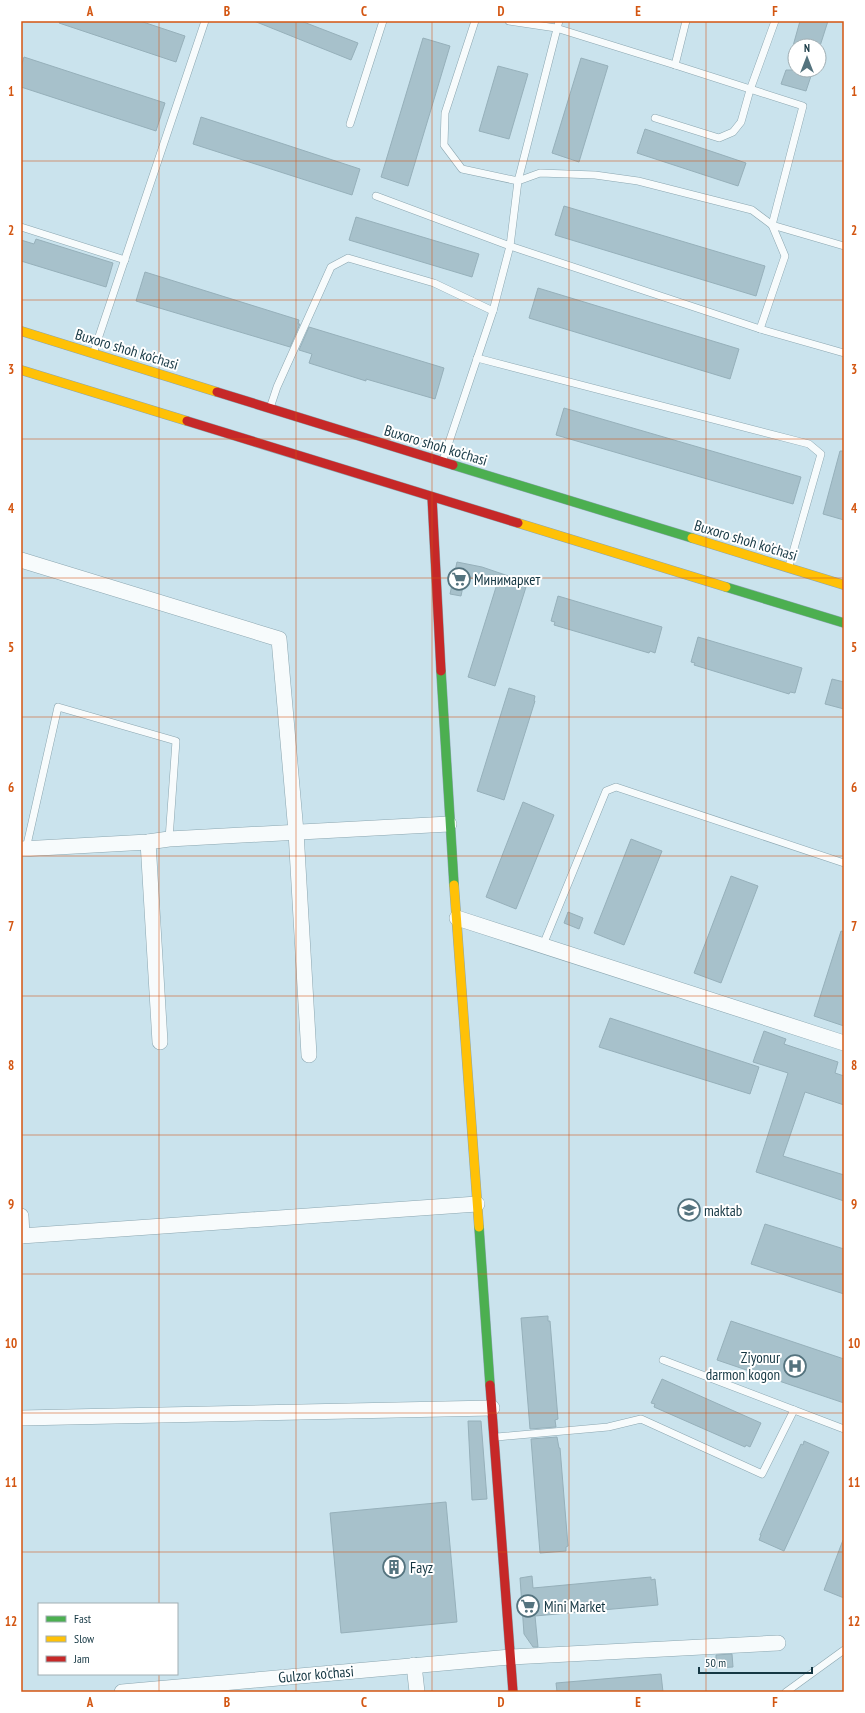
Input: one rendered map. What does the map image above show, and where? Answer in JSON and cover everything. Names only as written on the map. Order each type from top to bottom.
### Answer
[{"type":"main road","name":"Buxoro shoh ko'chasi","points":[[21,330],[844,585]]},
{"type":"main road","points":[[21,370],[844,623]]},
{"type":"main road","points":[[432,497],[449,824],[513,1692]]},
{"type":"street","points":[[21,560],[279,639],[296,832],[309,1055]]},
{"type":"street","points":[[23,849],[148,842],[169,838],[449,824]]},
{"type":"street","points":[[148,842],[160,1042]]},
{"type":"street","points":[[456,918],[844,1042]]},
{"type":"street","points":[[21,1216],[22,1236],[477,1204]]},
{"type":"street","points":[[21,1418],[492,1408]]},
{"type":"street","name":"Gulzor ko'chasi","points":[[122,1692],[511,1657],[778,1643]]},
{"type":"street","points":[[414,1665],[417,1692]]},
{"type":"lane","points":[[94,353],[205,21]]},
{"type":"lane","points":[[350,124],[383,21]]},
{"type":"lane","points":[[476,21],[445,113],[444,145],[462,169],[518,181],[540,173],[595,175],[638,181],[752,210],[772,225],[844,246]]},
{"type":"lane","points":[[509,21],[557,25],[750,90],[803,106],[772,225],[785,256],[760,329]]},
{"type":"lane","points":[[675,65],[686,21]]},
{"type":"lane","points":[[655,118],[719,138],[732,132],[741,122],[750,90],[775,21]]},
{"type":"lane","points":[[443,462],[493,311],[510,246],[518,181],[557,25]]},
{"type":"lane","points":[[376,196],[510,246],[760,329],[844,353]]},
{"type":"lane","points":[[21,227],[125,260]]},
{"type":"lane","points":[[270,408],[277,387],[331,267],[348,258],[434,283],[493,311]]},
{"type":"lane","points":[[477,358],[809,444],[821,454],[789,568]]},
{"type":"lane","points":[[23,849],[58,707],[176,741],[169,838]]},
{"type":"lane","points":[[543,945],[606,791],[616,788],[844,863]]},
{"type":"lane","points":[[663,1360],[844,1429]]},
{"type":"lane","points":[[494,1437],[608,1427],[641,1419],[762,1474],[794,1410]]},
{"type":"lane","points":[[786,1692],[844,1650]]},
{"type":"building","points":[[60,21],[140,21],[185,36],[176,62],[59,23]]},
{"type":"building","points":[[254,21],[301,21],[358,43],[351,60]]},
{"type":"building","points":[[800,21],[828,21],[823,38],[795,38]]},
{"type":"building","points":[[423,38],[450,46],[408,186],[381,177]]},
{"type":"building","points":[[24,57],[165,103],[156,131],[21,87],[21,67]]},
{"type":"building","points":[[581,58],[608,66],[579,162],[552,153]]},
{"type":"building","points":[[498,66],[528,74],[509,139],[479,131]]},
{"type":"building","points":[[786,70],[787,78],[810,78],[806,91],[781,84]]},
{"type":"building","points":[[201,117],[360,169],[352,195],[193,144]]},
{"type":"building","points":[[645,129],[746,163],[738,186],[637,153]]},
{"type":"building","points":[[564,206],[765,266],[756,296],[555,235]]},
{"type":"building","points":[[356,217],[479,254],[472,277],[349,240]]},
{"type":"building","points":[[36,239],[113,263],[106,287],[21,261],[21,240],[34,244]]},
{"type":"building","points":[[145,272],[299,320],[298,324],[300,324],[290,347],[136,301]]},
{"type":"building","points":[[538,288],[739,349],[730,379],[529,318]]},
{"type":"building","points":[[309,327],[444,368],[435,399],[366,379],[366,381],[309,363],[312,354],[299,350]]},
{"type":"building","points":[[564,408],[801,477],[793,504],[556,435]]},
{"type":"building","points":[[840,451],[844,451],[844,520],[823,514]]},
{"type":"building","points":[[457,562],[482,567],[526,582],[524,587],[526,587],[495,686],[468,677],[497,584],[465,577],[461,596],[450,594]]},
{"type":"building","points":[[558,596],[662,627],[655,653],[650,651],[649,653],[554,625],[555,622],[551,621]]},
{"type":"building","points":[[698,637],[802,668],[795,693],[790,692],[789,694],[694,665],[695,663],[691,662]]},
{"type":"building","points":[[832,679],[844,682],[844,709],[825,704]]},
{"type":"building","points":[[509,688],[535,696],[535,701],[504,800],[477,791]]},
{"type":"building","points":[[523,802],[554,815],[516,909],[486,897]]},
{"type":"building","points":[[631,839],[662,851],[624,945],[594,933]]},
{"type":"building","points":[[731,876],[758,886],[721,983],[694,973]]},
{"type":"building","points":[[568,912],[583,918],[579,929],[564,923]]},
{"type":"building","points":[[841,931],[844,932],[844,1026],[814,1016]]},
{"type":"building","points":[[610,1018],[759,1067],[750,1094],[599,1047]]},
{"type":"building","points":[[764,1031],[786,1039],[784,1044],[838,1062],[835,1073],[844,1076],[844,1105],[805,1092],[783,1156],[844,1175],[844,1201],[756,1172],[788,1073],[753,1062]]},
{"type":"building","points":[[765,1224],[844,1249],[844,1294],[751,1264]]},
{"type":"building","points":[[548,1316],[548,1321],[550,1321],[558,1419],[555,1420],[556,1427],[530,1429],[521,1318]]},
{"type":"building","points":[[731,1321],[844,1359],[844,1403],[717,1360]]},
{"type":"building","points":[[662,1379],[761,1423],[750,1447],[746,1445],[745,1447],[654,1407],[655,1404],[651,1403]]},
{"type":"building","points":[[468,1421],[481,1421],[487,1499],[472,1500]]},
{"type":"building","points":[[557,1437],[560,1448],[568,1546],[566,1547],[566,1551],[540,1553],[531,1439]]},
{"type":"building","points":[[804,1441],[829,1452],[784,1551],[759,1540],[801,1444],[803,1445]]},
{"type":"building","name":"Fayz","points":[[446,1502],[457,1622],[341,1633],[330,1513]]},
{"type":"building","points":[[844,1540],[844,1598],[824,1590]]},
{"type":"building","points":[[532,1576],[533,1588],[651,1577],[651,1580],[655,1579],[658,1605],[535,1616],[538,1647],[533,1647],[524,1634],[520,1578]]},
{"type":"building","points":[[732,1654],[733,1667],[716,1668],[716,1655]]},
{"type":"building","points":[[661,1674],[663,1692],[557,1692],[556,1683]]},
{"type":"traffic: fast","points":[[453,465],[692,538]]},
{"type":"traffic: fast","points":[[726,587],[844,623]]},
{"type":"traffic: fast","points":[[441,671],[454,885]]},
{"type":"traffic: fast","points":[[479,1227],[490,1385]]},
{"type":"traffic: slow","points":[[21,331],[217,392]]},
{"type":"traffic: slow","points":[[21,370],[187,421]]},
{"type":"traffic: slow","points":[[518,523],[726,587]]},
{"type":"traffic: slow","points":[[692,538],[844,585]]},
{"type":"traffic: slow","points":[[454,885],[479,1227]]},
{"type":"traffic: jam","points":[[217,392],[453,465]]},
{"type":"traffic: jam","points":[[187,421],[518,523]]},
{"type":"traffic: jam","points":[[432,497],[441,671]]},
{"type":"traffic: jam","points":[[490,1385],[513,1692]]},
{"type":"place","name":"Минимаркет","points":[[459,579]]},
{"type":"place","name":"maktab","points":[[689,1210]]},
{"type":"place","name":"Ziyonur darmon kogon","points":[[795,1366]]},
{"type":"place","name":"Fayz","points":[[394,1567]]},
{"type":"place","name":"Mini Market","points":[[528,1606]]}]
